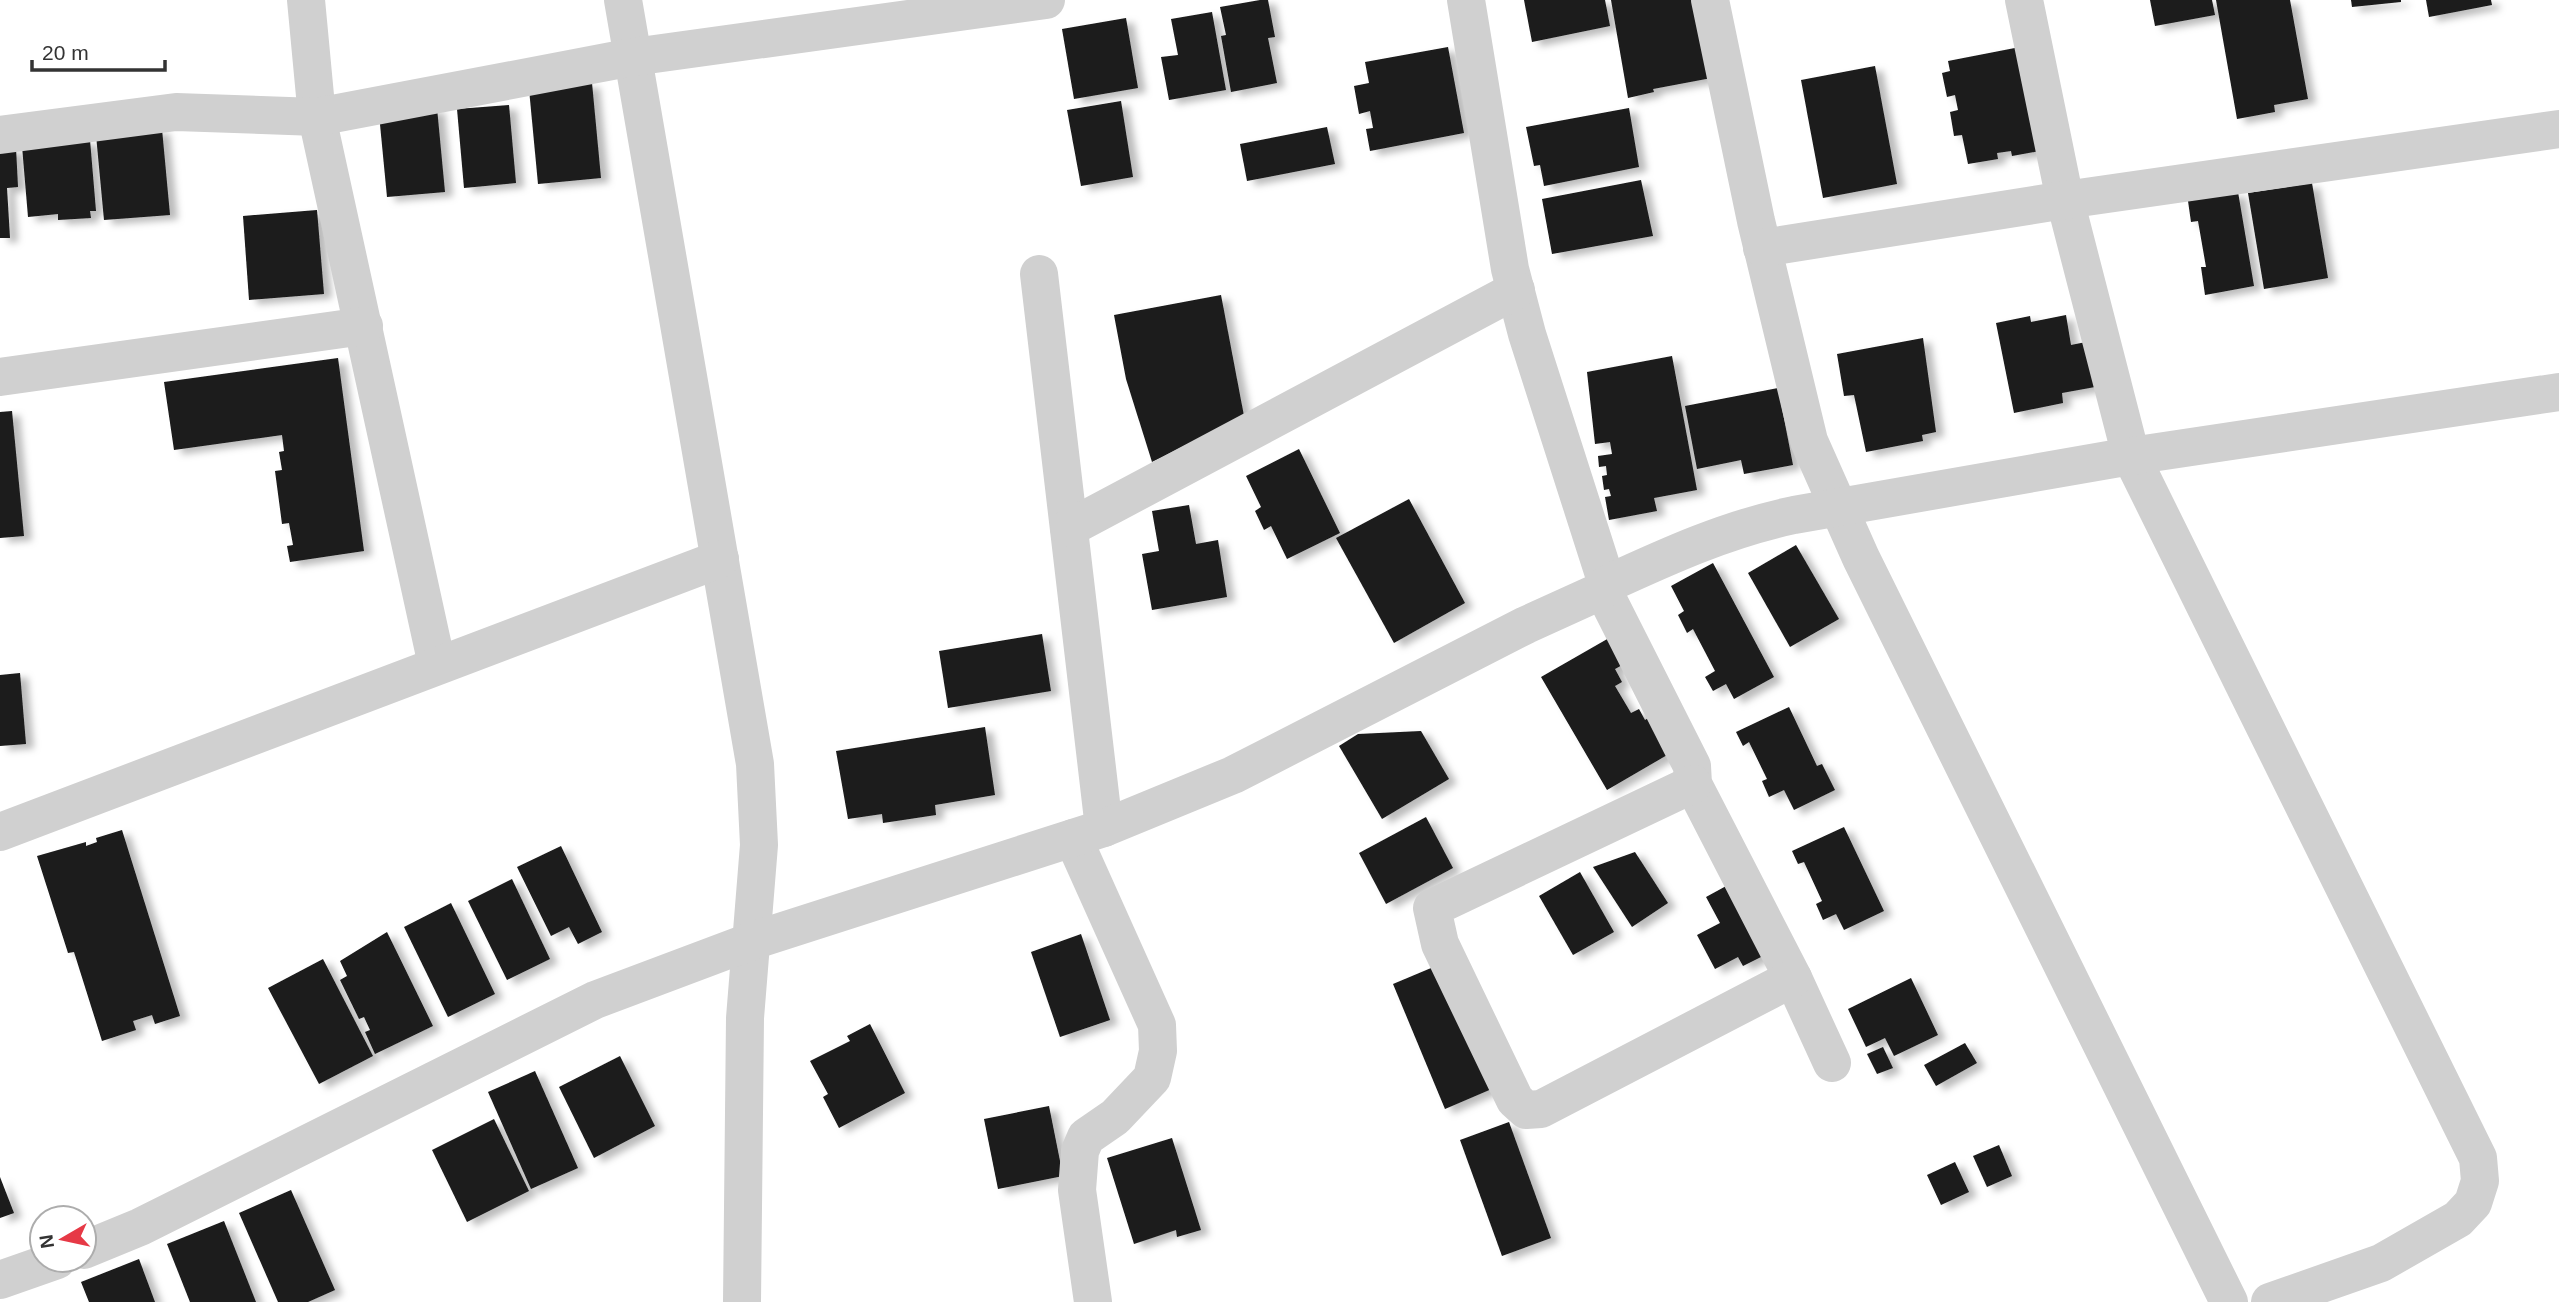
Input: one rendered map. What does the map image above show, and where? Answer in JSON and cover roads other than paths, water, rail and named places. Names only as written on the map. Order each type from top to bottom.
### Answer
[{"type":"street","points":[[306,0],[317,117],[437,665]]},
{"type":"street","points":[[623,0],[755,764],[759,845],[745,1018],[742,1302]]},
{"type":"street","points":[[0,135],[176,112],[317,117],[633,57],[1046,0]]},
{"type":"street","points":[[1466,0],[1516,290],[1605,587],[1692,766],[1693,784],[1793,978],[1832,1063]]},
{"type":"street","points":[[1710,0],[1762,248],[1809,441],[1838,508],[2229,1302]]},
{"type":"street","points":[[2024,0],[2065,200],[2131,456],[2478,1158],[2480,1181],[2473,1203],[2458,1219],[2381,1263],[2270,1302]]},
{"type":"street","points":[[1762,248],[2065,200],[2559,129]]},
{"type":"street","points":[[1039,274],[1069,528],[1089,833],[1157,1025],[1158,1051],[1152,1078],[1115,1117],[1086,1137],[1080,1152],[1077,1191],[1093,1302]]},
{"type":"street","points":[[1069,528],[1516,290]]},
{"type":"street","points":[[0,377],[364,326]]},
{"type":"street","points":[[98,1244],[140,1227],[595,1000],[752,941],[1089,833],[1233,775],[1526,625],[1695,543],[1752,524],[2131,456],[2559,392]]},
{"type":"street","points":[[0,832],[720,559]]},
{"type":"street","points":[[1693,784],[1432,908],[1440,944],[1515,1100],[1526,1110],[1541,1109],[1793,978]]},
{"type":"street","points":[[0,1280],[28,1270]]}]
